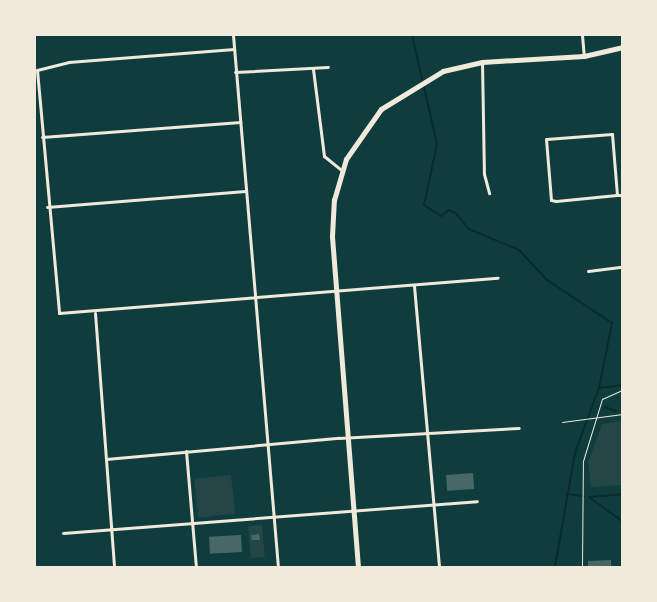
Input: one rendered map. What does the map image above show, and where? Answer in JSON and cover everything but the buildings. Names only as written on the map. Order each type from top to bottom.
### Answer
[{"type":"main road","points":[[358,567],[334,290],[332,216],[341,170],[354,142],[381,109],[423,80],[454,68],[482,62],[584,56],[622,47]]},
{"type":"street","points":[[233,35],[266,444],[278,567]]},
{"type":"street","points":[[582,35],[584,56]]},
{"type":"street","points":[[234,49],[69,62],[43,66],[36,76],[47,207],[59,313],[95,313],[334,290],[414,286],[498,278]]},
{"type":"street","points":[[482,62],[484,174],[489,193]]},
{"type":"street","points":[[235,72],[328,67]]},
{"type":"street","points":[[313,69],[324,156],[341,170]]},
{"type":"street","points":[[42,137],[240,122]]},
{"type":"street","points":[[617,195],[612,134],[546,139],[551,200],[617,195],[622,194]]},
{"type":"street","points":[[47,207],[245,192]]},
{"type":"street","points":[[588,271],[622,267]]},
{"type":"street","points":[[414,286],[439,567]]},
{"type":"street","points":[[95,313],[114,567]]},
{"type":"street","points":[[106,458],[427,431],[519,428]]},
{"type":"street","points":[[186,451],[196,567]]},
{"type":"street","points":[[63,533],[477,501]]},
{"type":"path","points":[[582,567],[583,461],[602,399],[622,390]]},
{"type":"path","points":[[562,422],[622,414]]},
{"type":"shaded area","points":[[622,421],[622,485],[591,487],[588,462],[602,424]]},
{"type":"shaded area","points":[[231,475],[235,514],[198,518],[194,479]]},
{"type":"shaded area","points":[[262,525],[265,557],[251,558],[248,526]]},
{"type":"waterway","points":[[412,35],[437,144],[424,205],[441,216],[449,210],[455,213],[469,229],[519,250],[547,280],[612,323],[599,388],[575,453],[555,567]]},
{"type":"waterway","points":[[599,388],[622,385]]},
{"type":"waterway","points":[[605,407],[616,411]]},
{"type":"waterway","points":[[566,494],[584,496]]},
{"type":"waterway","points":[[590,497],[622,494]]},
{"type":"waterway","points":[[589,497],[622,521]]}]
